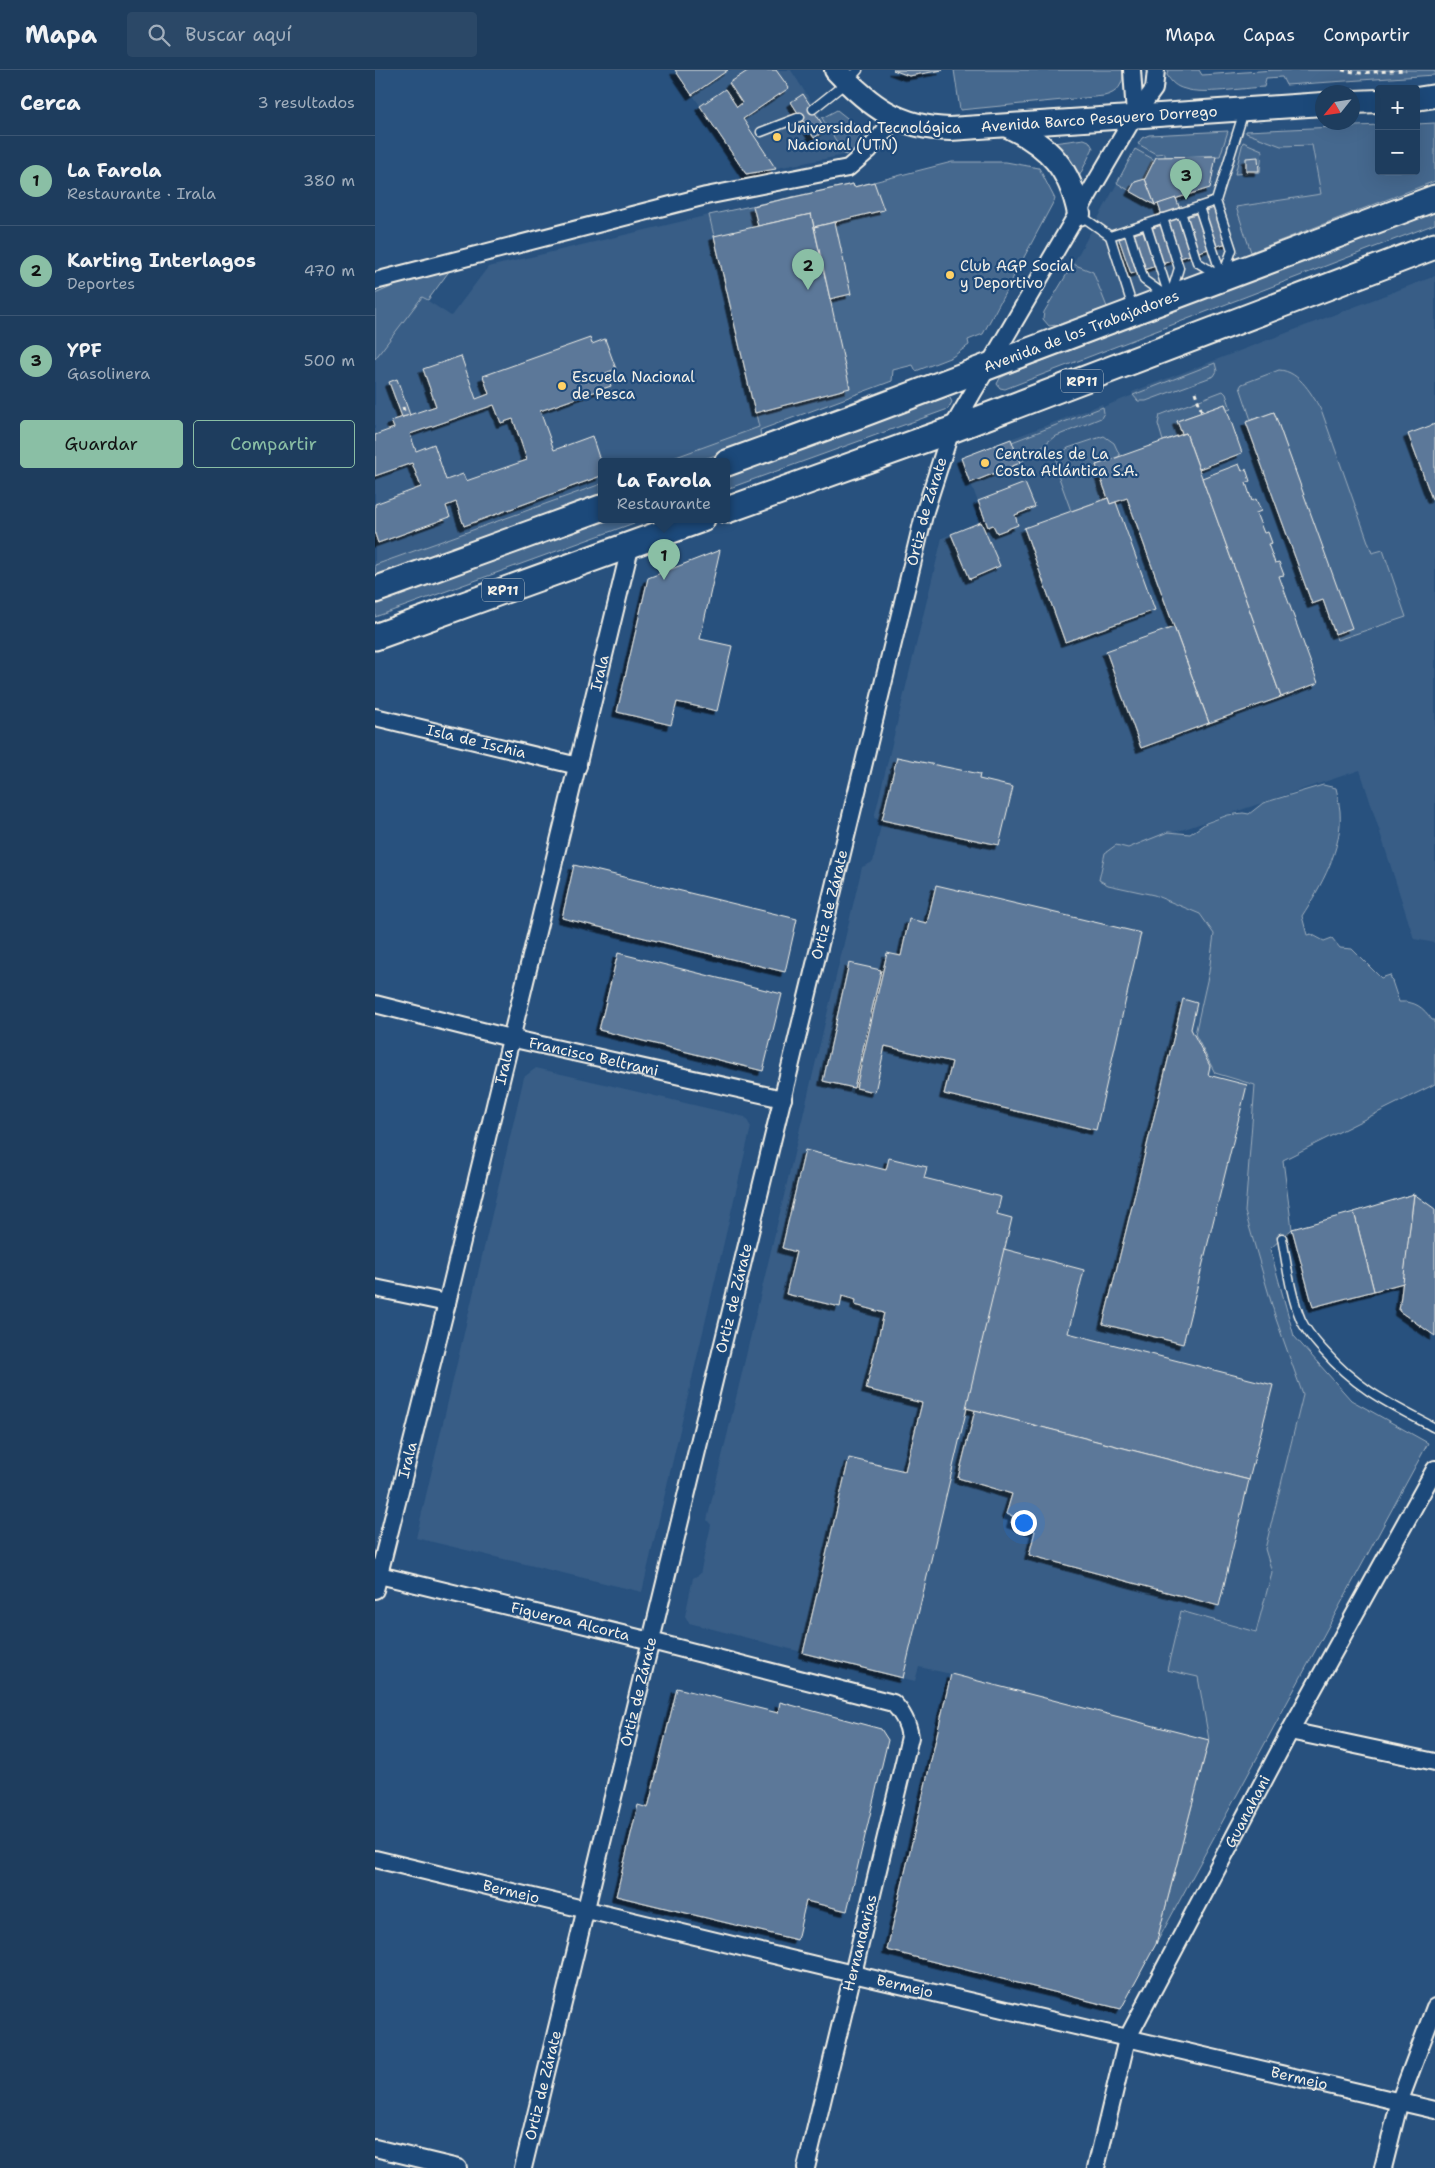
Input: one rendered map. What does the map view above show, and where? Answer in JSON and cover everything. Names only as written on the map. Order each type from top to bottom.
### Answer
[{"type":"main road","name":"Avenida Barco Pesquero Dorrego","points":[[847,74],[875,106],[895,118],[928,128],[949,129],[1008,126],[1135,115],[1315,105]]},
{"type":"main road","points":[[1360,102],[1375,101]]},
{"type":"main road","points":[[1008,126],[1032,138],[1060,164],[1073,188],[1079,214]]},
{"type":"main road","name":"Avenida de los Trabajadores","points":[[730,462],[1435,198]]},
{"type":"main road","name":"RP11","points":[[730,509],[951,430],[1435,246]]},
{"type":"main road","points":[[375,590],[598,509]]},
{"type":"main road","name":"RP11","points":[[375,637],[691,523]]},
{"type":"street","points":[[1132,70],[1135,115]]},
{"type":"street","name":"Ortiz de Zárate","points":[[523,2168],[925,511],[951,430],[1079,214],[1135,115],[1154,89],[1156,70]]},
{"type":"street","points":[[375,281],[706,196],[848,168],[869,150],[895,118]]},
{"type":"street","name":"Irala","points":[[376,1579],[447,1303],[631,544]]},
{"type":"street","name":"Isla de Ischia","points":[[375,717],[577,766]]},
{"type":"street","name":"Francisco Beltrami","points":[[375,1004],[510,1038],[783,1099]]},
{"type":"street","points":[[375,1288],[447,1303]]},
{"type":"street","name":"Guanahani","points":[[1095,2168],[1127,2039],[1290,1731],[1435,1469]]},
{"type":"street","name":"Figueroa Alcorta","points":[[376,1579],[651,1641],[893,1704],[905,1718]]},
{"type":"street","name":"Hernandarias","points":[[806,2168],[910,1737],[905,1718]]},
{"type":"street","points":[[1290,1731],[1435,1762]]},
{"type":"street","name":"Bermejo","points":[[375,1859],[1127,2039],[1400,2100],[1435,2110]]},
{"type":"street","points":[[1383,2168],[1400,2100],[1435,2007]]},
{"type":"street","points":[[375,2148],[458,2168]]},
{"type":"lane","points":[[813,109],[847,74]]},
{"type":"lane","points":[[1222,278],[1232,250],[1216,201],[1244,109]]},
{"type":"lane","points":[[761,132],[800,117]]},
{"type":"lane","points":[[1110,236],[1216,201]]},
{"type":"lane","points":[[1199,207],[1222,278]]},
{"type":"lane","points":[[1181,212],[1197,262],[1222,278]]},
{"type":"lane","points":[[1079,214],[1110,236],[1134,311]]},
{"type":"lane","points":[[1163,218],[1179,268],[1170,298]]},
{"type":"lane","points":[[1146,224],[1170,298]]},
{"type":"lane","points":[[1128,230],[1144,280],[1170,298]]},
{"type":"lane","points":[[1282,1238],[1294,1298],[1302,1321],[1313,1339],[1353,1381],[1375,1396],[1435,1428]]},
{"type":"path","points":[[1342,70],[1361,73],[1406,70]]},
{"type":"path","points":[[1195,392],[1202,412]]},
{"type":"shaded area","name":"Universidad Tecnológica Nacional (UTN)","points":[[676,70],[791,70],[845,155],[746,174]]},
{"type":"shaded area","points":[[954,70],[1123,70],[1123,75],[1119,87],[1109,95],[960,110]]},
{"type":"shaded area","points":[[1168,70],[1199,70],[1202,75],[1274,70],[1435,70],[1435,75],[1286,85],[1282,77],[1266,78],[1264,87],[1223,91],[1193,91],[1176,86],[1167,75]]},
{"type":"shaded area","points":[[837,110],[871,137],[863,145],[845,155],[822,118]]},
{"type":"shaded area","points":[[1435,123],[1435,181],[1251,252],[1236,207],[1321,194],[1312,145],[1281,146],[1246,133],[1246,131],[1315,128],[1315,130],[1360,130],[1360,126],[1375,125],[1375,175],[1420,175],[1420,124]]},
{"type":"shaded area","points":[[1228,131],[1220,156],[1165,157],[1165,153],[1156,154],[1138,144],[1142,138],[1149,135]]},
{"type":"shaded area","points":[[1246,131],[1281,145],[1312,145],[1321,195],[1236,207],[1251,252],[1107,307],[1093,272],[1073,264],[1142,138],[1149,135]]},
{"type":"shaded area","points":[[1084,139],[1089,141],[1093,148],[1078,179],[1053,143]]},
{"type":"shaded area","points":[[1243,142],[1262,150],[1260,172],[1235,174]]},
{"type":"shaded area","points":[[1135,149],[1153,159],[1143,180],[1135,182],[1130,191],[1117,183]]},
{"type":"shaded area","points":[[952,162],[1006,162],[1039,168],[1055,199],[983,334],[968,340],[969,345],[952,357],[916,371],[913,365],[893,370],[892,381],[760,430],[761,436],[890,388],[888,392],[707,458],[673,458],[759,427],[709,215],[853,184],[854,187]]},
{"type":"shaded area","points":[[1435,211],[1435,224],[1005,389],[1000,388],[997,384],[1000,378],[1008,374]]},
{"type":"shaded area","name":"Escuela Nacional de Pesca","points":[[709,215],[759,427],[673,458],[598,458],[598,485],[375,565],[375,359],[422,297],[451,316],[488,267]]},
{"type":"shaded area","points":[[1073,264],[1093,272],[1107,307],[1057,325],[1049,326],[1043,319],[1044,312]]},
{"type":"shaded area","points":[[450,270],[428,300],[422,297],[375,359],[375,294],[398,284]]},
{"type":"shaded area","points":[[1435,276],[1435,943],[1414,939],[1360,770],[1128,848],[1116,845],[1105,853],[1099,880],[1108,885],[1154,895],[1200,914],[1217,936],[1215,1073],[1255,1085],[1245,1212],[1276,1319],[1303,1395],[1265,1549],[1272,1572],[1256,1632],[1181,1611],[1198,1676],[1209,1740],[1156,1944],[1121,2009],[887,1950],[951,1674],[919,1667],[915,1681],[689,1623],[685,1616],[693,1578],[700,1574],[711,1525],[707,1520],[862,867],[873,862],[882,820],[874,818],[942,538],[985,520],[961,458],[1102,404],[1103,407],[1133,395],[1132,392]]},
{"type":"shaded area","points":[[1215,363],[1217,371],[1214,376],[1146,401],[1138,401],[1133,395]]},
{"type":"shaded area","points":[[1279,370],[1287,371],[1305,385],[1322,412],[1372,553],[1383,550],[1406,617],[1337,640],[1335,634],[1351,628],[1274,412],[1251,420],[1240,387],[1242,384]]},
{"type":"shaded area","points":[[1223,391],[1226,394],[1231,409],[1228,410],[1225,404],[1177,421],[1182,434],[1163,441],[1158,424],[1160,415]]},
{"type":"shaded area","points":[[949,396],[952,402],[948,409],[730,488],[730,475]]},
{"type":"shaded area","points":[[1103,407],[1104,413],[1101,418],[1054,437],[1020,463],[1012,442]]},
{"type":"shaded area","points":[[1104,436],[1114,443],[1120,456],[1096,465],[1108,498],[1071,511],[1057,472],[1057,457],[1068,448]]},
{"type":"shaded area","points":[[598,485],[598,497],[375,576],[375,565]]},
{"type":"shaded area","points":[[598,523],[634,523],[375,617],[375,604]]},
{"type":"shaded area","points":[[1323,785],[1336,788],[1340,811],[1340,825],[1338,839],[1329,866],[1302,916],[1307,935],[1311,934],[1324,941],[1332,938],[1340,948],[1352,949],[1381,978],[1390,975],[1399,1002],[1418,1006],[1432,1020],[1435,1020],[1435,1084],[1283,1160],[1292,1229],[1270,1249],[1294,1336],[1351,1400],[1428,1443],[1156,1944],[1209,1740],[1198,1677],[1167,1670],[1181,1611],[1256,1632],[1272,1572],[1265,1549],[1303,1395],[1276,1319],[1245,1212],[1255,1085],[1215,1073],[1195,1034],[1209,972],[1214,934],[1200,914],[1154,895],[1108,885],[1099,880],[1105,853],[1116,845],[1128,848],[1168,832],[1190,834],[1206,823],[1228,815],[1249,814],[1263,803]]},
{"type":"shaded area","points":[[536,1068],[745,1117],[751,1127],[642,1592],[416,1538],[524,1077]]},
{"type":"building","points":[[675,70],[728,70],[692,95]]},
{"type":"building","points":[[749,70],[776,70],[789,88],[743,119],[776,169],[746,174],[700,106],[725,89],[737,107],[742,103],[729,83]]},
{"type":"building","points":[[893,70],[943,70],[909,76]]},
{"type":"building","points":[[803,94],[826,130],[814,138],[791,102]]},
{"type":"building","points":[[1216,156],[1210,188],[1155,205],[1145,179],[1156,157]]},
{"type":"building","points":[[1258,157],[1259,171],[1246,171],[1246,158]]},
{"type":"building","points":[[1145,179],[1155,205],[1130,191],[1135,182]]},
{"type":"building","points":[[874,182],[884,210],[814,227],[811,214],[758,226],[753,206],[853,184],[854,187]]},
{"type":"building","points":[[1176,198],[1183,218],[1221,206],[1233,241],[1131,274],[1119,239],[1165,224],[1158,204]]},
{"type":"building","points":[[811,214],[850,388],[755,413],[714,236]]},
{"type":"building","points":[[835,222],[851,294],[830,299],[814,227]]},
{"type":"building","points":[[590,338],[592,344],[605,339],[616,369],[606,373],[611,386],[540,411],[554,450],[592,436],[599,458],[598,477],[464,526],[456,502],[446,506],[450,517],[378,543],[375,534],[375,504],[421,487],[412,463],[375,476],[375,435],[394,428],[391,421],[436,406],[423,369],[461,356],[476,399],[489,394],[483,376]],"holes":[[[494,405],[501,423],[513,419],[527,460],[466,481],[463,474],[446,480],[434,444],[416,451],[410,434]]]},
{"type":"building","points":[[397,379],[410,415],[402,417],[389,382]]},
{"type":"building","points":[[1225,404],[1242,453],[1199,469],[1186,433],[1182,434],[1177,421]]},
{"type":"building","points":[[1274,412],[1352,628],[1335,634],[1323,600],[1312,604],[1246,422]]},
{"type":"building","points":[[1435,424],[1435,498],[1432,499],[1408,434]]},
{"type":"building","points":[[1186,433],[1281,697],[1209,723],[1127,498],[1110,504],[1096,465]]},
{"type":"building","points":[[1011,439],[1020,463],[970,483],[961,458]]},
{"type":"building","points":[[1239,464],[1242,471],[1246,469],[1250,481],[1246,483],[1252,501],[1256,499],[1261,511],[1256,513],[1264,533],[1268,532],[1272,543],[1268,544],[1275,563],[1279,562],[1284,575],[1279,576],[1318,683],[1281,697],[1202,478]]},
{"type":"building","points":[[1025,483],[1035,507],[1015,515],[1018,525],[997,533],[993,525],[988,527],[978,501]]},
{"type":"building","points":[[1108,498],[1110,504],[1116,502],[1155,610],[1065,642],[1024,528]]},
{"type":"building","points":[[981,522],[1000,566],[970,579],[951,534]]},
{"type":"building","points":[[720,550],[700,639],[732,646],[717,711],[677,702],[671,725],[617,712],[648,578]]},
{"type":"building","points":[[1174,627],[1209,723],[1141,748],[1106,651]]},
{"type":"building","points":[[897,757],[980,774],[979,779],[1013,787],[999,845],[882,820]]},
{"type":"building","points":[[574,865],[797,919],[785,972],[562,918]]},
{"type":"building","points":[[936,885],[1141,933],[1096,1130],[944,1094],[952,1062],[885,1046],[875,1092],[856,1088],[887,953],[901,956],[909,919],[927,923]]},
{"type":"building","points":[[618,953],[782,994],[763,1071],[599,1030]]},
{"type":"building","points":[[849,963],[881,970],[854,1088],[823,1081]]},
{"type":"building","points":[[1183,999],[1197,1003],[1191,1029],[1210,1066],[1208,1075],[1247,1085],[1183,1344],[1103,1324]]},
{"type":"building","points":[[805,1150],[886,1170],[889,1158],[927,1167],[924,1178],[1001,1197],[997,1214],[1012,1218],[903,1678],[803,1653],[849,1458],[905,1471],[922,1403],[866,1389],[884,1313],[855,1305],[856,1300],[842,1296],[840,1307],[786,1294],[796,1252],[782,1248]]},
{"type":"building","points":[[1414,1194],[1435,1209],[1435,1336],[1399,1311]]},
{"type":"building","points":[[1414,1194],[1403,1283],[1374,1291],[1354,1212]]},
{"type":"building","points":[[1354,1212],[1374,1291],[1313,1307],[1292,1229]]},
{"type":"building","points":[[1004,1249],[1084,1270],[1068,1333],[1273,1385],[1249,1480],[966,1408]]},
{"type":"building","points":[[975,1410],[1249,1480],[1219,1606],[1029,1555],[1035,1531],[1011,1523],[1013,1516],[1006,1514],[1012,1494],[958,1478]]},
{"type":"building","points":[[951,1674],[1209,1740],[1156,1944],[1121,2009],[887,1950]]},
{"type":"building","points":[[677,1688],[778,1713],[780,1702],[881,1729],[888,1740],[847,1911],[806,1901],[797,1940],[616,1896],[638,1805],[648,1808]]},
{"type":"place","name":"Universidad Tecnológica Nacional (UTN)","points":[[777,137]]},
{"type":"place","name":"YPF","points":[[1186,200]]},
{"type":"place","name":"Club AGP Social y Deportivo","points":[[950,275]]},
{"type":"place","name":"Karting Interlagos","points":[[808,290]]},
{"type":"place","name":"Escuela Nacional de Pesca","points":[[562,386]]},
{"type":"place","name":"Centrales de La Costa Atlántica S.A.","points":[[985,463]]},
{"type":"place","name":"La Farola","points":[[664,580]]}]
